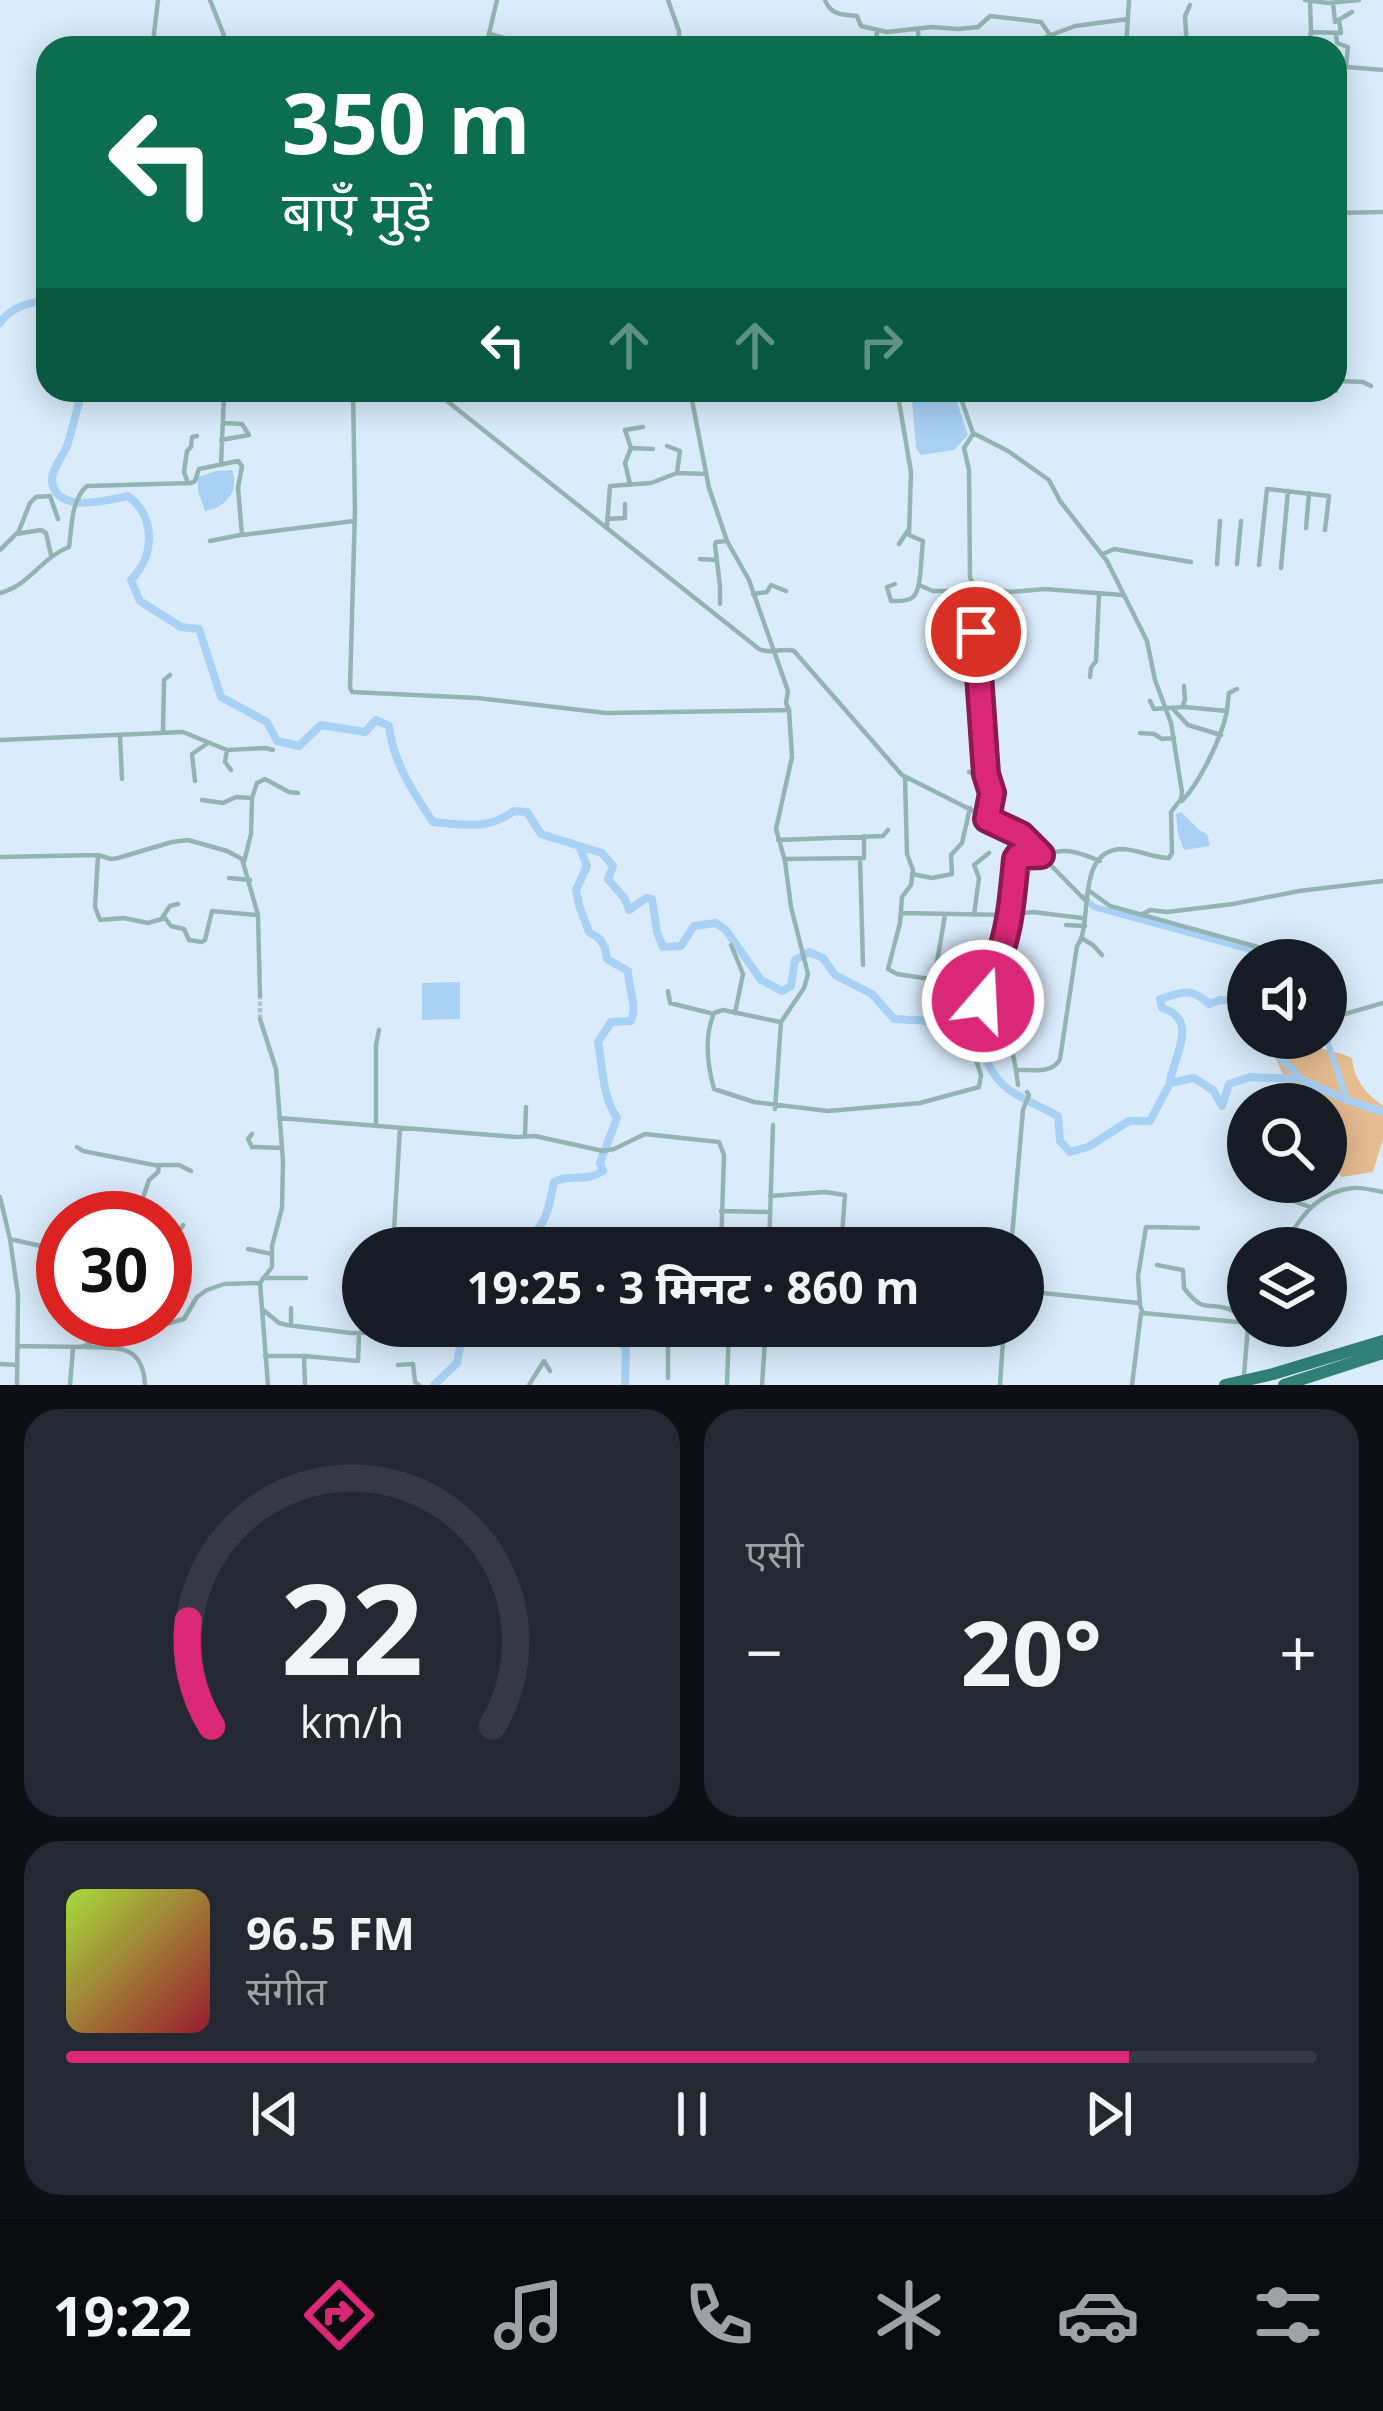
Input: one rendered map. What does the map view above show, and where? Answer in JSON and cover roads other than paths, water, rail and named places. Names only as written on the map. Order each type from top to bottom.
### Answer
[{"type":"highway","points":[[1225,1385],[1383,1341]]},
{"type":"highway","points":[[1284,1385],[1383,1353]]},
{"type":"street","points":[[154,36],[158,0]]},
{"type":"street","points":[[210,0],[224,36]]},
{"type":"street","points":[[497,0],[490,34],[498,36]]},
{"type":"street","points":[[668,0],[679,36]]},
{"type":"street","points":[[825,0],[827,8],[839,15],[855,15],[862,26],[890,32],[975,27],[988,16],[1032,20],[1045,24],[1050,35],[1128,19]]},
{"type":"street","points":[[1127,36],[1130,0]]},
{"type":"street","points":[[1310,36],[1308,0],[1359,0]]},
{"type":"street","points":[[1333,3],[1334,21],[1352,12]]},
{"type":"street","points":[[1186,36],[1185,16],[1190,5]]},
{"type":"street","points":[[1311,32],[1342,32],[1339,20]]},
{"type":"street","points":[[975,27],[981,36]]},
{"type":"street","points":[[878,28],[878,36]]},
{"type":"street","points":[[918,28],[919,36]]},
{"type":"street","points":[[1347,67],[1383,70]]},
{"type":"street","points":[[1347,213],[1383,212]]},
{"type":"street","points":[[1347,381],[1371,386]]},
{"type":"street","points":[[221,464],[224,402]]},
{"type":"street","points":[[353,402],[352,692],[477,698],[606,713],[789,710]]},
{"type":"street","points":[[448,402],[607,523],[759,649],[794,651],[905,777],[1021,835],[1087,895],[1228,939]]},
{"type":"street","points":[[692,402],[705,474],[727,542],[746,573],[787,687],[792,758],[776,823],[808,977],[781,1022],[775,1106]]},
{"type":"street","points":[[895,584],[887,591],[890,600],[914,597],[920,585],[923,541],[910,537],[911,472],[899,402]]},
{"type":"street","points":[[963,402],[973,434],[1049,480],[1060,501],[1104,554],[1147,641],[1155,680],[1169,707],[1182,792],[1179,802]]},
{"type":"street","points":[[221,440],[249,435],[242,424],[222,423]]},
{"type":"street","points":[[630,484],[625,460],[631,448],[625,430],[643,427]]},
{"type":"street","points":[[973,434],[964,448],[969,475],[970,577],[975,586]]},
{"type":"street","points":[[188,483],[184,472],[187,451],[192,437],[197,436]]},
{"type":"street","points":[[668,446],[680,451],[677,473]]},
{"type":"street","points":[[631,448],[653,449]]},
{"type":"street","points":[[0,593],[18,587],[51,555],[69,547],[76,503],[87,486],[188,483],[194,482],[199,469],[238,461],[242,466],[238,488],[241,535]]},
{"type":"street","points":[[607,523],[608,488],[651,483],[677,473],[705,474]]},
{"type":"street","points":[[526,476],[543,476]]},
{"type":"street","points":[[1259,565],[1267,490],[1329,496],[1325,530]]},
{"type":"street","points":[[1281,568],[1288,491]]},
{"type":"street","points":[[1306,528],[1309,493]]},
{"type":"street","points":[[0,550],[18,533],[36,496],[50,496],[58,519]]},
{"type":"street","points":[[607,523],[625,518],[625,504]]},
{"type":"street","points":[[210,541],[354,521]]},
{"type":"street","points":[[1217,564],[1220,521]]},
{"type":"street","points":[[1237,564],[1241,521]]},
{"type":"street","points":[[899,544],[909,529]]},
{"type":"street","points":[[18,533],[44,530],[51,555]]},
{"type":"street","points":[[720,604],[715,544],[727,542]]},
{"type":"street","points":[[1104,554],[1114,549],[1192,562]]},
{"type":"street","points":[[700,560],[716,560]]},
{"type":"street","points":[[920,585],[936,591],[973,591],[975,586]]},
{"type":"street","points":[[753,593],[767,592],[771,586],[786,591]]},
{"type":"street","points":[[975,586],[1010,592],[1045,589],[1122,595]]},
{"type":"street","points":[[1090,677],[1096,661],[1100,593]]},
{"type":"street","points":[[969,611],[976,632],[992,793],[988,816]]},
{"type":"street","points":[[163,732],[164,680],[170,675]]},
{"type":"street","points":[[1182,707],[1184,686]]},
{"type":"street","points":[[1016,1070],[1046,1069],[1058,1063],[1092,871],[1119,849],[1168,858],[1171,812],[1190,793],[1221,735],[1229,693],[1237,688]]},
{"type":"street","points":[[1150,701],[1152,708],[1227,710]]},
{"type":"street","points":[[1169,707],[1188,725],[1221,735]]},
{"type":"street","points":[[0,740],[188,732],[223,749],[273,750]]},
{"type":"street","points":[[1140,733],[1162,740],[1174,738]]},
{"type":"street","points":[[119,734],[122,779]]},
{"type":"street","points":[[196,782],[192,754],[208,743]]},
{"type":"street","points":[[223,749],[231,770]]},
{"type":"street","points":[[969,772],[988,781]]},
{"type":"street","points":[[905,777],[907,854],[913,874],[903,896],[888,971],[962,984]]},
{"type":"street","points":[[260,996],[258,915],[244,862],[252,799],[257,784],[265,779],[298,793]]},
{"type":"street","points":[[202,800],[252,799]]},
{"type":"street","points":[[913,874],[934,878],[952,874],[951,855],[963,841],[970,808]]},
{"type":"street","points":[[778,840],[884,835],[888,830]]},
{"type":"street","points":[[784,859],[860,858],[865,856],[865,835]]},
{"type":"street","points":[[0,857],[98,854],[111,860],[177,841],[196,841],[244,862]]},
{"type":"street","points":[[1004,1008],[981,996],[1001,950],[1017,857],[1074,850],[1100,861]]},
{"type":"street","points":[[974,915],[979,878],[974,865],[988,853]]},
{"type":"street","points":[[98,854],[95,907],[102,921],[148,922],[162,918],[170,906],[178,904]]},
{"type":"street","points":[[860,858],[863,965]]},
{"type":"street","points":[[229,878],[250,880]]},
{"type":"street","points":[[1143,914],[1383,881]]},
{"type":"street","points":[[162,918],[184,928],[188,940],[202,942],[212,911],[258,915]]},
{"type":"street","points":[[902,913],[1033,912],[1085,922]]},
{"type":"street","points":[[934,980],[945,914]]},
{"type":"street","points":[[1066,926],[1085,922]]},
{"type":"street","points":[[1083,940],[1102,955]]},
{"type":"street","points":[[731,945],[743,972],[735,1013]]},
{"type":"street","points":[[1010,977],[1004,1008],[1018,1084]]},
{"type":"street","points":[[668,991],[670,1003],[781,1022]]},
{"type":"street","points":[[1347,1013],[1383,1003]]},
{"type":"street","points":[[713,1014],[708,1050],[714,1089],[775,1106],[828,1112],[920,1103],[979,1087],[976,1060]]},
{"type":"street","points":[[260,1019],[276,1069],[282,1148],[282,1208],[272,1267],[261,1281],[268,1385]]},
{"type":"street","points":[[376,1126],[380,1030]]},
{"type":"street","points":[[1013,1227],[1028,1094]]},
{"type":"street","points":[[525,1136],[526,1107]]},
{"type":"street","points":[[279,1118],[525,1136],[605,1151],[645,1134],[721,1142],[721,1227]]},
{"type":"street","points":[[770,1227],[773,1125]]},
{"type":"street","points":[[394,1227],[400,1128]]},
{"type":"street","points":[[252,1134],[248,1138],[252,1147],[282,1148]]},
{"type":"street","points":[[77,1148],[191,1171]]},
{"type":"street","points":[[145,1191],[158,1165]]},
{"type":"street","points":[[1294,1227],[1322,1198],[1355,1188],[1383,1192]]},
{"type":"street","points":[[770,1196],[845,1195],[843,1227]]},
{"type":"street","points":[[0,1197],[18,1294],[17,1385]]},
{"type":"street","points":[[1299,1203],[1311,1207]]},
{"type":"street","points":[[721,1210],[770,1212]]},
{"type":"street","points":[[1132,1385],[1141,1308],[1138,1276],[1146,1227],[1198,1228]]},
{"type":"street","points":[[10,1239],[36,1245]]},
{"type":"street","points":[[248,1249],[272,1254]]},
{"type":"street","points":[[1156,1264],[1182,1269],[1184,1287],[1198,1303],[1227,1308]]},
{"type":"street","points":[[192,1308],[201,1293],[219,1285],[306,1278]]},
{"type":"street","points":[[1044,1294],[1227,1320]]},
{"type":"street","points":[[291,1308],[291,1324]]},
{"type":"street","points":[[262,1309],[279,1323],[342,1330]]},
{"type":"street","points":[[18,1346],[36,1346]]},
{"type":"street","points":[[70,1385],[73,1347]]},
{"type":"street","points":[[82,1347],[130,1352],[142,1364],[145,1385]]},
{"type":"street","points":[[265,1356],[359,1360],[359,1347]]},
{"type":"street","points":[[668,1347],[668,1378]]},
{"type":"street","points":[[727,1385],[728,1347]]},
{"type":"street","points":[[762,1385],[765,1347]]},
{"type":"street","points":[[1000,1385],[1003,1347]]},
{"type":"street","points":[[1243,1381],[1246,1347]]},
{"type":"street","points":[[304,1356],[305,1385]]},
{"type":"street","points":[[529,1385],[544,1360],[550,1370]]},
{"type":"street","points":[[0,1364],[17,1364]]},
{"type":"street","points":[[398,1365],[413,1364],[419,1385]]},
{"type":"water","points":[[912,402],[957,402],[968,435],[954,450],[921,455],[916,448]]},
{"type":"water","points":[[232,470],[234,485],[229,497],[205,511],[198,477]]},
{"type":"water","points":[[1181,812],[1207,834],[1210,846],[1184,850],[1176,814]]},
{"type":"water","points":[[460,982],[460,1019],[422,1020],[422,983]]},
{"type":"waterway","points":[[0,323],[9,313],[36,302]]},
{"type":"waterway","points":[[79,402],[67,446],[52,477],[56,492],[73,502],[128,496],[137,504],[149,536],[145,560],[131,580],[140,601],[181,627],[199,629],[221,697],[267,722],[277,741],[299,746],[321,725],[365,732],[376,720],[389,726],[399,764],[433,822],[476,825],[514,811],[527,812],[541,834],[602,853],[613,866],[608,879],[629,910],[652,899],[663,947],[681,946],[694,926],[716,923],[761,980],[782,991],[791,986],[795,960],[809,952],[823,958],[835,975],[872,994],[894,1019],[985,1024],[995,1041],[982,1049],[995,1076],[1011,1092],[1058,1116],[1060,1141],[1070,1152],[1088,1147],[1129,1121],[1150,1121],[1170,1083],[1194,1078],[1213,1090],[1222,1106],[1229,1084],[1250,1077],[1300,1079],[1383,1112]]},
{"type":"waterway","points":[[539,1227],[554,1182],[603,1171],[600,1163],[617,1118],[606,1091],[598,1042],[611,1022],[631,1021],[633,1015],[628,971],[607,959],[579,905],[576,890],[587,866],[580,848]]},
{"type":"waterway","points":[[1084,897],[1094,907],[1227,943]]},
{"type":"waterway","points":[[1170,1081],[1182,1029],[1180,1020],[1162,1008],[1160,999],[1186,992],[1209,1004],[1227,1000]]},
{"type":"waterway","points":[[1282,1059],[1299,1077]]},
{"type":"waterway","points":[[1333,1059],[1341,1083]]},
{"type":"waterway","points":[[434,1385],[457,1363],[460,1347]]},
{"type":"waterway","points":[[625,1347],[625,1385]]},
{"type":"tunnel","points":[[260,996],[260,1019]]}]
